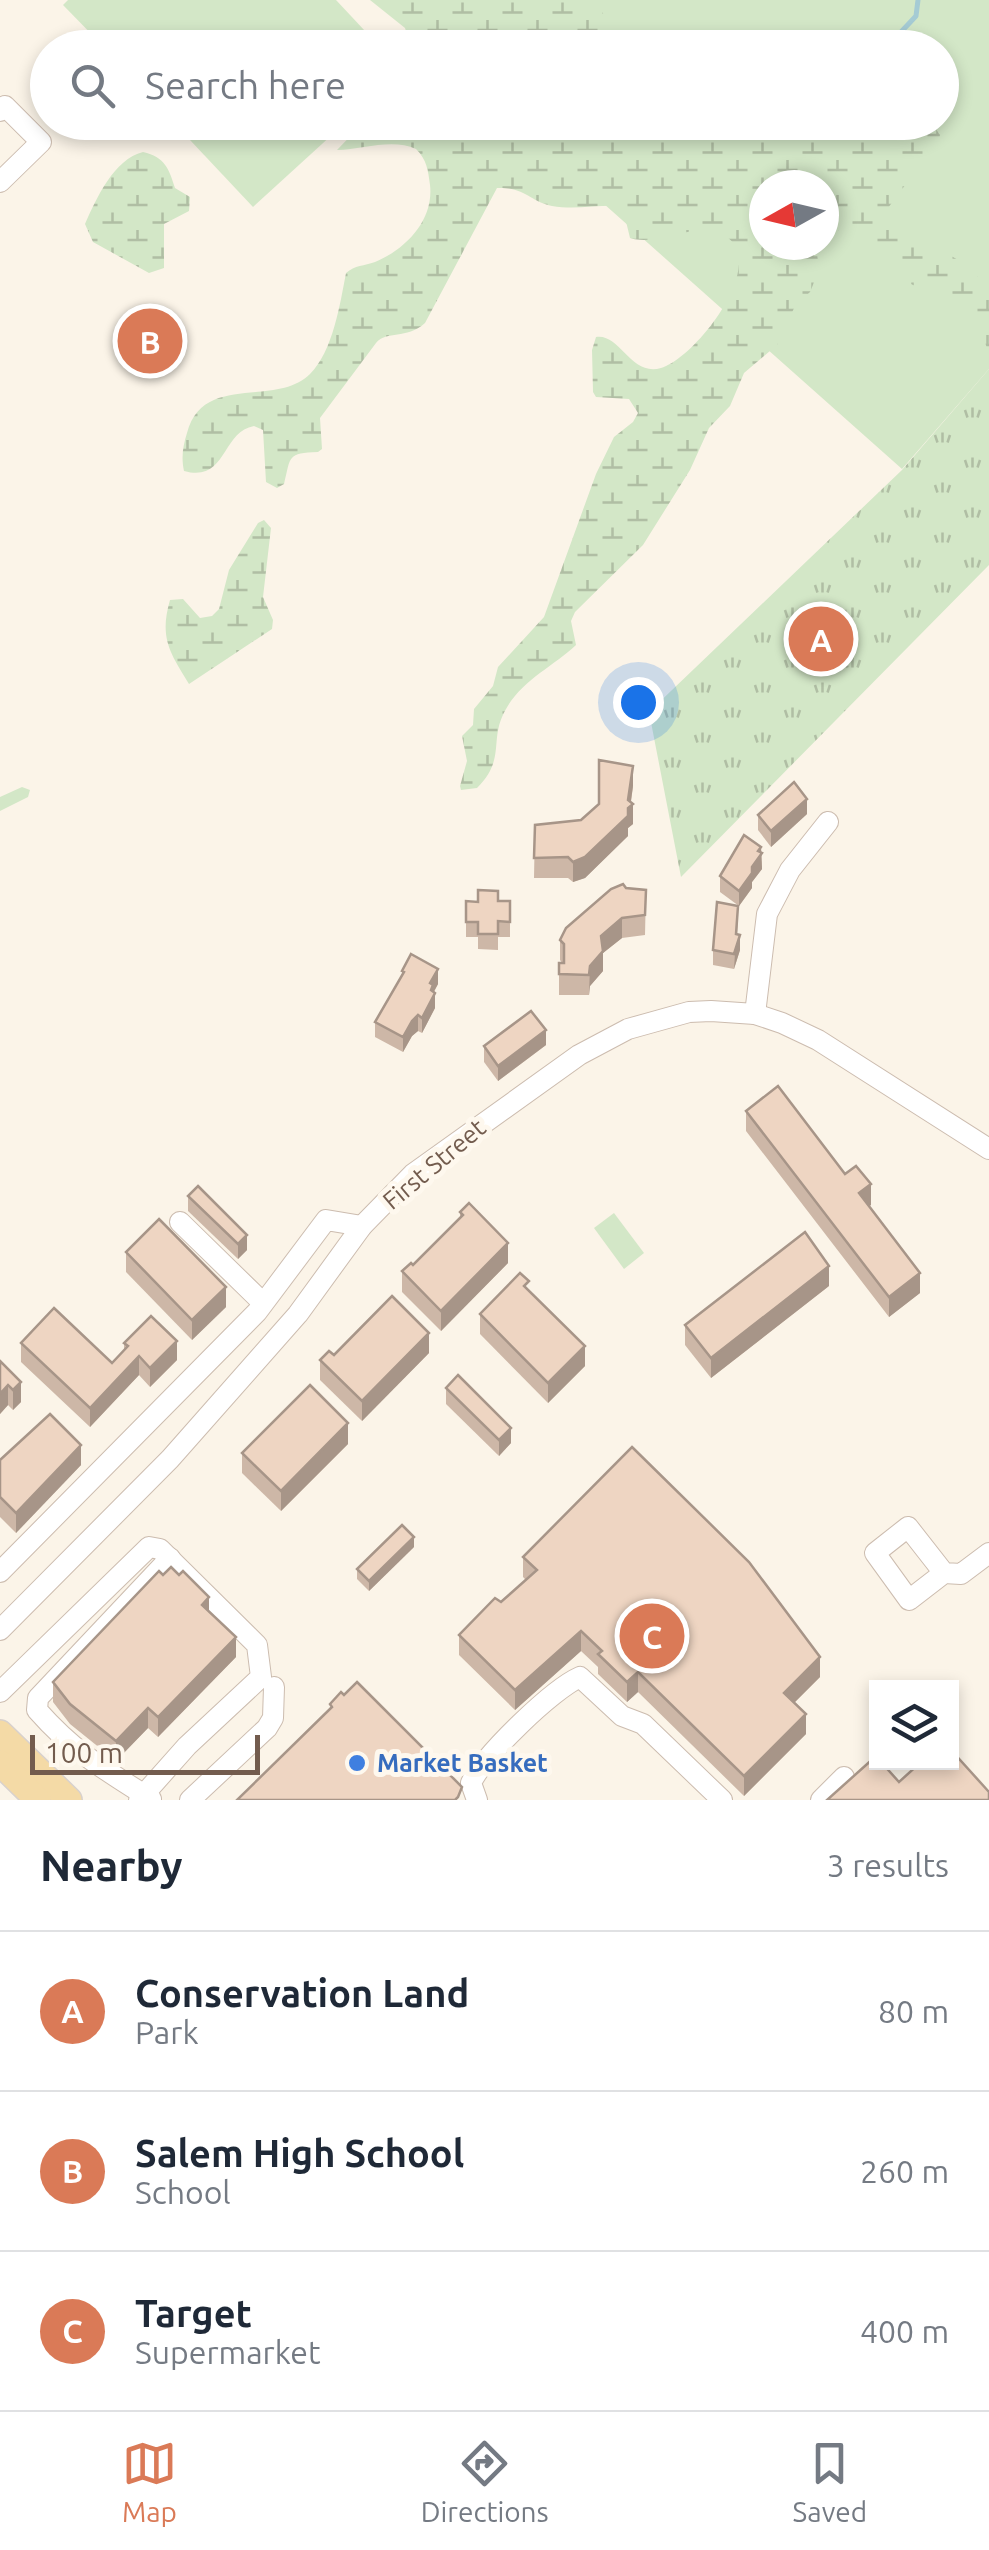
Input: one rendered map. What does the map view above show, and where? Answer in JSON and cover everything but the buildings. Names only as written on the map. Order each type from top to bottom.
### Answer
[{"type":"main road","points":[[0,1733],[69,1800]]},
{"type":"main road","points":[[0,1763],[38,1800]]},
{"type":"street","points":[[0,111],[5,106],[30,131]]},
{"type":"street","points":[[0,182],[39,140]]},
{"type":"street","points":[[754,1014],[766,914],[790,870],[828,822]]},
{"type":"street","name":"First Street","points":[[0,1630],[170,1459],[298,1314],[362,1226],[413,1174],[579,1055],[628,1029],[689,1012],[754,1014],[818,1040],[989,1149]]},
{"type":"street","points":[[0,1572],[263,1303],[326,1220],[362,1226]]},
{"type":"street","points":[[180,1222],[263,1303]]},
{"type":"street","points":[[0,1692],[149,1547],[160,1548],[170,1558],[257,1645],[261,1677],[187,1746],[145,1798],[98,1768],[60,1735],[37,1710],[38,1698],[170,1558]]},
{"type":"street","points":[[944,1574],[961,1574],[989,1553]]},
{"type":"street","points":[[477,1800],[471,1782],[479,1769],[543,1703],[580,1678],[622,1716],[644,1724],[722,1800]]},
{"type":"street","points":[[190,1800],[267,1728],[273,1718],[274,1687]]},
{"type":"street","points":[[821,1800],[844,1777]]},
{"type":"green space","points":[[68,0],[336,0],[364,30],[87,30],[63,5]]},
{"type":"green space","points":[[370,0],[597,0],[616,30],[406,30]]},
{"type":"green space","points":[[376,0],[989,0],[989,369],[902,469],[532,140],[959,140],[959,30],[410,30]]},
{"type":"green space","points":[[190,140],[326,140],[253,207]]},
{"type":"green space","points":[[347,140],[938,140],[888,208],[889,218],[901,234],[958,260],[989,288],[989,355],[981,329],[966,310],[911,284],[880,249],[839,230],[839,170],[749,170],[749,260],[818,260],[819,270],[810,292],[795,306],[777,345],[744,373],[730,406],[709,428],[690,470],[643,545],[575,612],[571,621],[576,645],[529,682],[506,709],[492,767],[477,788],[461,790],[467,761],[462,736],[473,725],[474,709],[493,686],[498,667],[544,617],[596,474],[614,437],[638,413],[629,399],[596,397],[593,392],[592,350],[596,337],[612,341],[642,366],[661,368],[676,360],[709,328],[724,307],[739,264],[735,247],[722,234],[700,230],[653,239],[630,238],[619,206],[552,206],[521,192],[497,188],[425,323],[376,343],[320,418],[322,449],[295,455],[284,484],[277,488],[266,482],[263,430],[254,426],[235,437],[208,470],[184,471],[184,442],[195,414],[224,396],[279,389],[310,374],[330,340],[346,273],[397,249],[423,221],[430,198],[425,161],[416,149],[388,144],[337,150]]},
{"type":"green space","points":[[143,152],[161,161],[175,188],[190,197],[189,211],[164,224],[164,268],[149,273],[93,242],[85,224],[115,171]]},
{"type":"green space","points":[[989,369],[989,565],[681,877],[649,712],[902,470]]},
{"type":"green space","points":[[264,520],[271,528],[263,597],[273,620],[272,629],[189,684],[168,645],[170,600],[183,599],[200,618],[212,616],[219,609],[229,570],[258,523]]},
{"type":"green space","points":[[22,787],[30,790],[28,797],[0,811],[0,797]]},
{"type":"green space","points":[[614,1213],[644,1253],[624,1269],[594,1228]]},
{"type":"waterway","points":[[903,30],[916,16],[918,0]]},
{"type":"place","name":"Salem High School","points":[[150,341]]},
{"type":"place","name":"Conservation Land","points":[[821,639]]},
{"type":"place","name":"Target","points":[[652,1636]]},
{"type":"place","name":"Market Basket","points":[[357,1763]]}]
